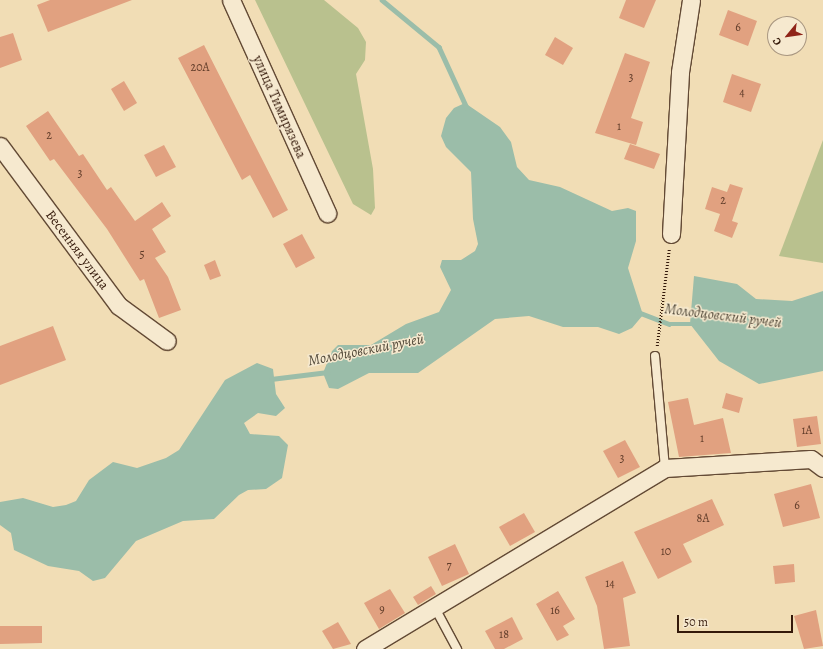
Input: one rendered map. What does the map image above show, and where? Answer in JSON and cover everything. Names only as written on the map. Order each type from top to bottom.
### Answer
[{"type":"street","name":"улица Тимирязева","points":[[231,0],[327,213]]},
{"type":"street","points":[[672,234],[680,72],[691,0]]},
{"type":"street","name":"Весенняя улица","points":[[0,146],[119,306],[167,341]]},
{"type":"street","points":[[365,649],[665,468],[811,459],[823,468]]},
{"type":"lane","points":[[655,356],[665,468]]},
{"type":"lane","points":[[435,608],[457,649]]},
{"type":"path","points":[[659,332],[672,234]]},
{"type":"shaded area","points":[[255,0],[324,0],[358,28],[366,42],[365,60],[356,74],[373,169],[375,208],[371,215],[353,204]]},
{"type":"shaded area","points":[[823,140],[823,263],[779,256]]},
{"type":"water","points":[[465,103],[500,127],[511,142],[517,167],[529,180],[560,187],[612,211],[628,208],[636,211],[636,241],[628,268],[643,315],[632,328],[619,334],[598,327],[563,327],[529,316],[495,319],[418,373],[369,373],[338,389],[329,388],[323,373],[332,351],[338,345],[371,345],[406,324],[439,312],[451,290],[440,267],[442,260],[461,260],[475,251],[478,244],[473,219],[471,172],[446,147],[441,136],[446,118],[454,108]]},
{"type":"water","points":[[694,276],[737,284],[756,299],[792,301],[823,291],[823,371],[759,384],[719,361],[690,324]]},
{"type":"water","points":[[257,363],[273,369],[276,394],[285,408],[276,416],[258,413],[244,423],[250,434],[279,436],[288,445],[282,478],[266,489],[248,490],[239,495],[214,519],[183,521],[136,541],[105,578],[93,581],[79,571],[48,566],[14,550],[11,533],[0,525],[0,502],[23,498],[53,507],[66,505],[76,501],[89,480],[113,462],[137,468],[166,458],[179,450],[225,380]]},
{"type":"building","points":[[50,0],[132,0],[48,32],[37,5]]},
{"type":"building","points":[[626,0],[656,0],[644,28],[619,18]]},
{"type":"building","points":[[728,10],[757,21],[748,46],[719,35]]},
{"type":"building","points":[[13,33],[22,60],[0,68],[0,37]]},
{"type":"building","points":[[555,37],[573,48],[563,65],[545,55]]},
{"type":"building","points":[[204,45],[288,210],[273,218],[250,175],[242,180],[178,58]]},
{"type":"building","points":[[625,53],[650,62],[631,118],[643,122],[636,145],[595,133]]},
{"type":"building","points":[[732,74],[761,84],[751,112],[723,102]]},
{"type":"building","points":[[124,81],[137,103],[124,111],[111,89]]},
{"type":"building","points":[[48,111],[79,156],[83,154],[107,190],[111,187],[135,221],[162,202],[171,216],[152,229],[166,252],[155,258],[168,277],[181,310],[159,318],[144,279],[140,281],[107,229],[54,159],[50,161],[26,126]]},
{"type":"building","points":[[630,144],[660,154],[654,169],[624,159]]},
{"type":"building","points":[[164,145],[176,167],[156,177],[144,155]]},
{"type":"building","points":[[730,184],[743,188],[732,221],[738,223],[732,238],[714,231],[720,214],[705,209],[712,187],[727,192]]},
{"type":"building","points":[[302,234],[315,258],[296,268],[283,244]]},
{"type":"building","points":[[215,260],[221,276],[210,280],[204,265]]},
{"type":"building","points":[[53,326],[66,360],[0,385],[0,346]]},
{"type":"building","points":[[726,393],[743,398],[739,413],[722,408]]},
{"type":"building","points":[[688,398],[694,425],[723,418],[731,453],[679,457],[668,402]]},
{"type":"building","points":[[817,416],[821,444],[797,447],[793,419]]},
{"type":"building","points":[[625,440],[640,467],[618,478],[603,451]]},
{"type":"building","points":[[811,484],[820,518],[783,527],[774,494]]},
{"type":"building","points":[[712,499],[724,525],[683,544],[692,562],[658,579],[634,532]]},
{"type":"building","points":[[524,513],[535,532],[510,546],[499,527]]},
{"type":"building","points":[[455,544],[469,574],[442,586],[428,557]]},
{"type":"building","points":[[623,561],[636,593],[623,598],[630,646],[604,649],[597,606],[585,577]]},
{"type":"building","points":[[794,564],[795,582],[775,584],[773,566]]},
{"type":"building","points":[[431,586],[436,594],[418,605],[413,597]]},
{"type":"building","points":[[390,589],[405,613],[379,629],[364,603]]},
{"type":"building","points":[[558,591],[575,619],[563,626],[569,635],[557,641],[536,604]]},
{"type":"building","points":[[816,610],[823,646],[804,649],[794,616]]},
{"type":"building","points":[[512,617],[523,639],[504,649],[495,649],[485,631]]},
{"type":"building","points":[[338,622],[351,644],[333,649],[322,631]]},
{"type":"building","points":[[0,626],[42,626],[42,643],[0,644]]},
{"type":"waterway","points":[[382,0],[439,47],[467,108]]},
{"type":"waterway","name":"Молодцовский ручей","points":[[638,312],[669,324],[694,324]]},
{"type":"waterway","name":"Молодцовский ручей","points":[[271,379],[328,372]]}]
